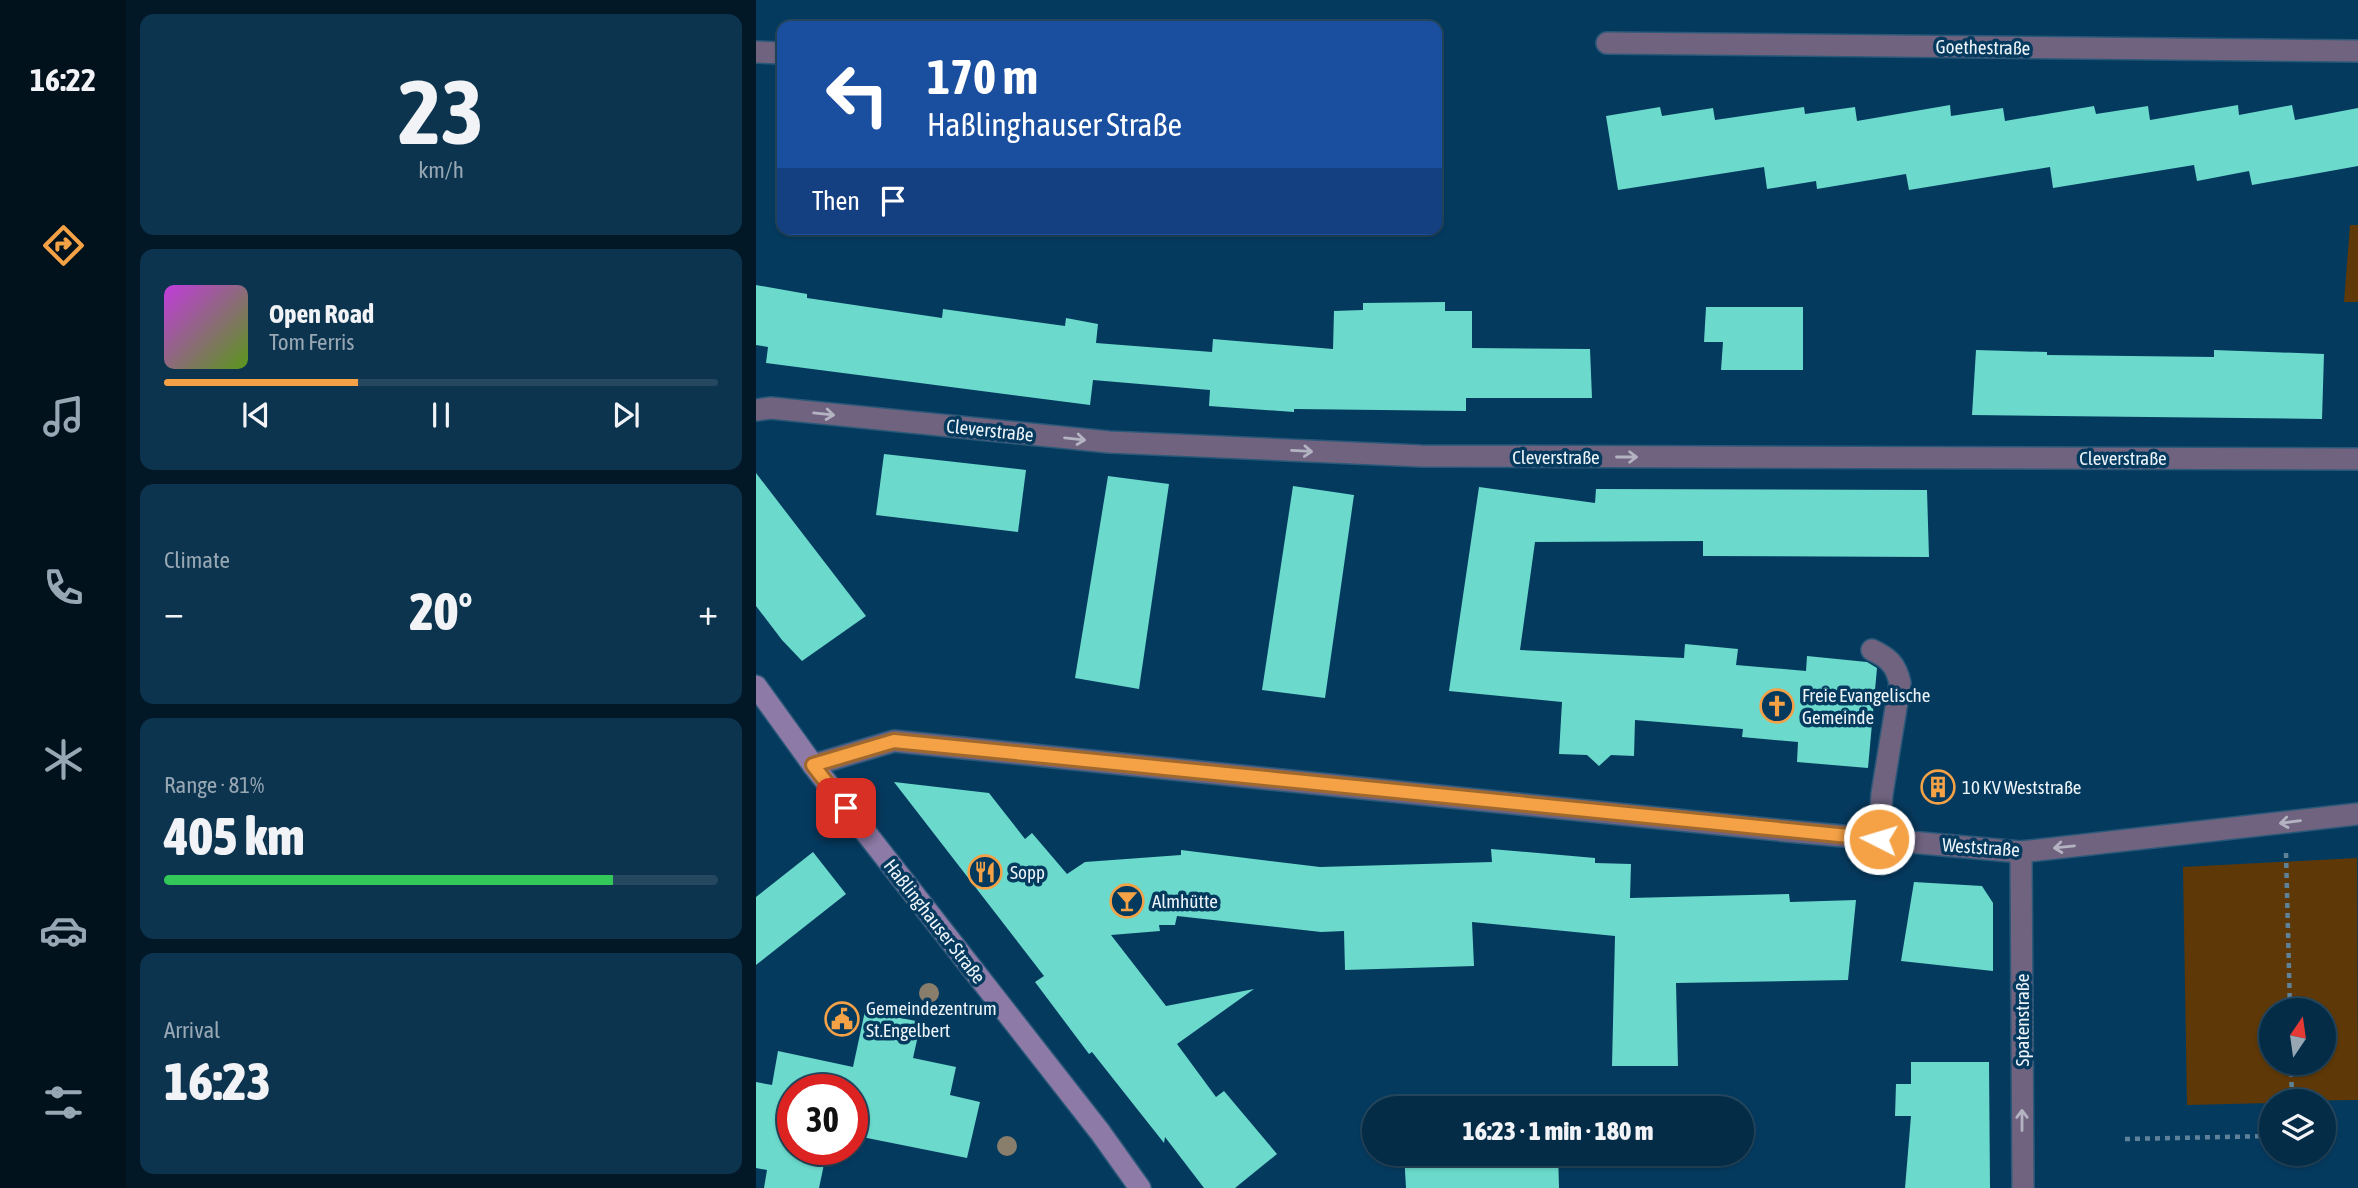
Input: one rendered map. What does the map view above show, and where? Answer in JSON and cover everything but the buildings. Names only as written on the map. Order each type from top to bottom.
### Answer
[{"type":"main road","name":"Haßlinghauser Straße","points":[[756,686],[813,765],[1100,1132],[1140,1188]]},
{"type":"street","name":"Goethestraße","points":[[1607,43],[2358,51]]},
{"type":"street","points":[[756,52],[777,53]]},
{"type":"street","name":"Cleverstraße","points":[[756,410],[771,408],[1109,442],[1421,456],[2358,459]]},
{"type":"street","points":[[1872,650],[1886,657],[1897,668],[1900,683],[1882,794],[1879,839]]},
{"type":"street","name":"Weststraße","points":[[813,765],[894,741],[2021,852],[2358,814]]},
{"type":"street","name":"Spatenstraße","points":[[2021,852],[2023,1188]]},
{"type":"path","points":[[2285,822],[2290,998]]},
{"type":"path","points":[[2125,1139],[2259,1136]]},
{"type":"shaded area","points":[[2350,225],[2358,225],[2358,302],[2344,302]]},
{"type":"shaded area","points":[[2357,858],[2358,1100],[2336,1100],[2336,1089],[2259,1089],[2259,1103],[2187,1105],[2183,867]]},
{"type":"place","name":"Freie Evangelische Gemeinde","points":[[1777,706]]},
{"type":"place","name":"10 KV Weststraße","points":[[1938,787]]},
{"type":"place","name":"Sopp","points":[[985,872]]},
{"type":"place","name":"Almhütte","points":[[1127,901]]},
{"type":"place","name":"Gemeindezentrum St.Engelbert","points":[[842,1019]]},
{"type":"route","points":[[846,808],[813,765],[894,741],[1879,839]]}]
